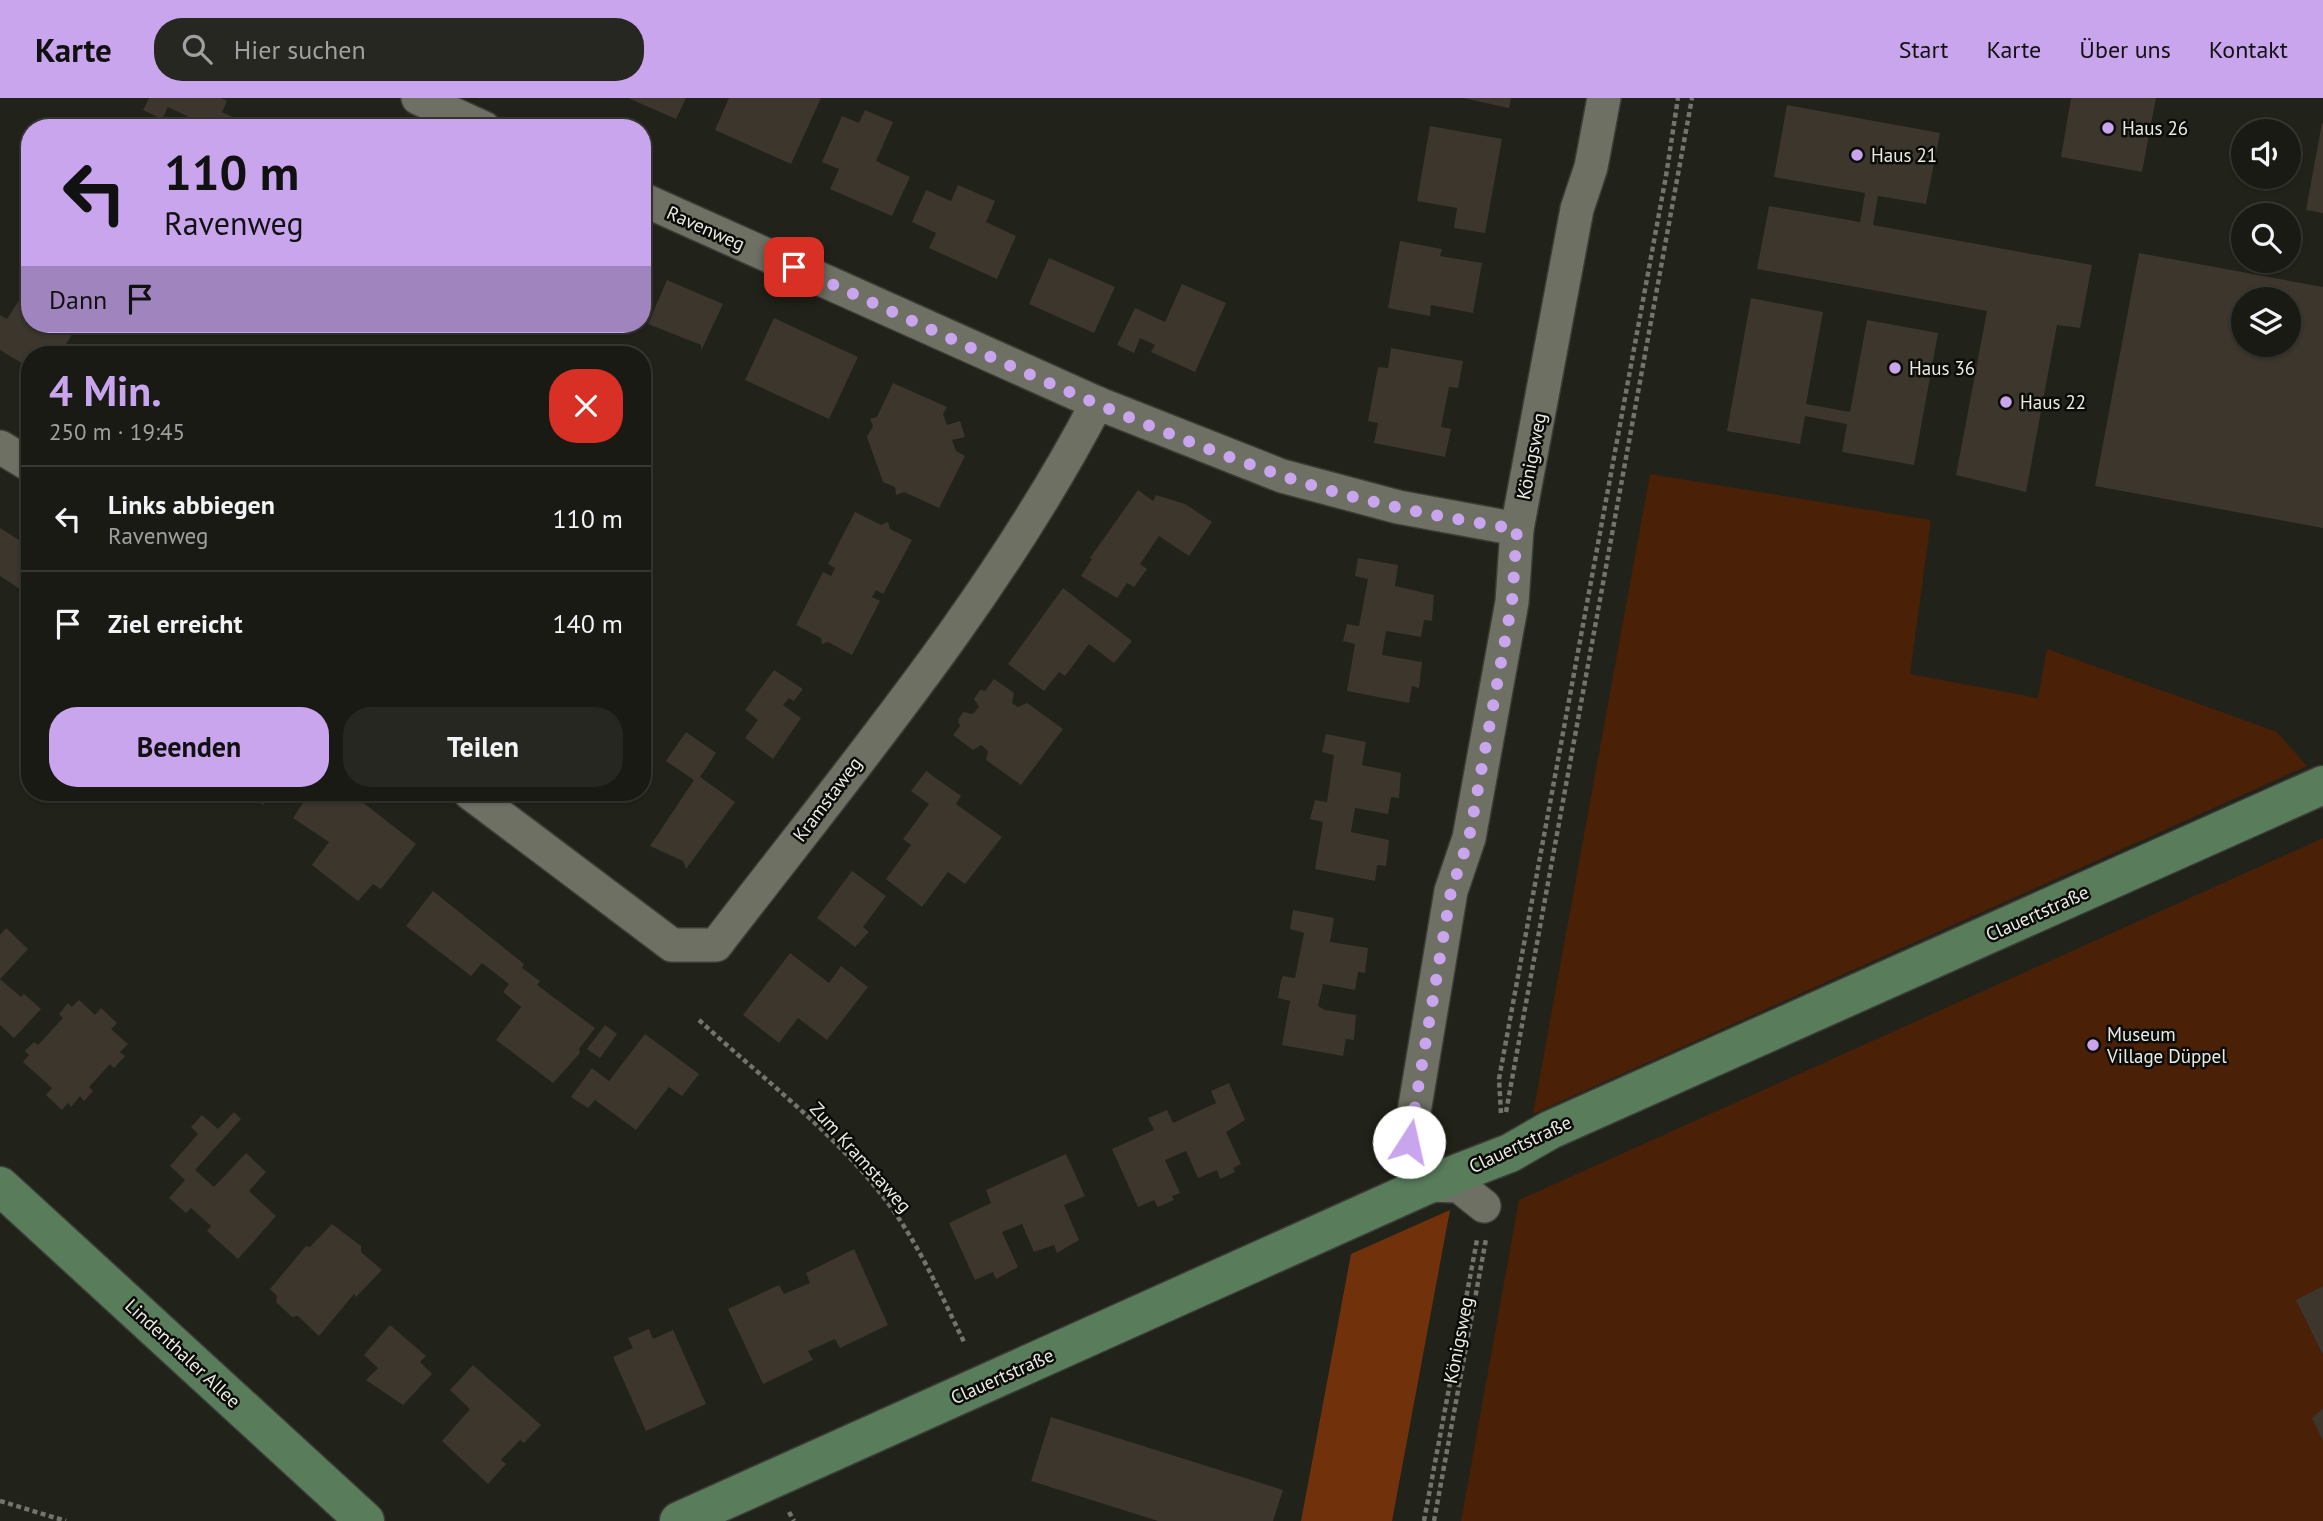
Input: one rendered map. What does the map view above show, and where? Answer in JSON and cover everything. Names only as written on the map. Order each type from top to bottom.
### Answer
[{"type":"street","points":[[418,98],[464,119]]},
{"type":"street","name":"Königsweg","points":[[1427,1185],[1409,1142],[1451,891],[1469,838],[1512,602],[1517,529],[1577,209],[1591,167],[1604,98]]},
{"type":"street","name":"Ravenweg","points":[[651,203],[1097,403],[1282,476],[1398,507],[1517,529]]},
{"type":"street","name":"Kramstaweg","points":[[481,801],[672,945],[716,945],[961,624],[1010,554],[1097,403]]},
{"type":"street","points":[[0,447],[21,460]]},
{"type":"street","name":"Clauertstraße","points":[[679,1521],[1427,1185],[1510,1153],[1563,1124],[2323,785]]},
{"type":"street","points":[[1427,1185],[1459,1186],[1485,1222]]},
{"type":"street","name":"Lindenthaler Allee","points":[[0,1186],[365,1521]]},
{"type":"path","points":[[1678,98],[1664,190],[1499,1079],[1503,1120],[1692,98]]},
{"type":"path","name":"Zum Kramstaweg","points":[[699,1020],[806,1114],[884,1199],[912,1239],[964,1342]]},
{"type":"path","points":[[1434,1521],[1485,1222]]},
{"type":"path","name":"Königsweg","points":[[1424,1521],[1485,1222]]},
{"type":"path","points":[[0,1501],[66,1521]]},
{"type":"shaded area","points":[[1650,474],[1931,520],[1910,674],[2038,698],[2047,649],[2277,732],[2307,766],[1533,1114]]},
{"type":"shaded area","name":"Museum Village Düppel","points":[[2323,838],[2323,1521],[1461,1521],[1519,1200]]},
{"type":"shaded area","points":[[1450,1210],[1392,1521],[1301,1521],[1351,1254]]},
{"type":"building","points":[[149,98],[221,98],[227,101],[222,112],[237,119],[188,119],[189,117],[168,107],[162,119],[143,110]]},
{"type":"building","points":[[628,98],[686,98],[676,119]]},
{"type":"building","points":[[729,98],[821,98],[791,164],[715,130]]},
{"type":"building","points":[[1463,98],[1511,98],[1509,108]]},
{"type":"building","name":"Haus 26","points":[[2071,98],[2156,98],[2142,172],[2061,157]]},
{"type":"building","name":"Haus 22","points":[[1787,105],[1940,133],[1926,204],[1878,196],[1873,225],[2092,265],[2080,328],[2057,325],[2026,492],[1956,475],[1987,311],[1757,269],[1769,206],[1860,222],[1865,193],[1774,177]]},
{"type":"building","points":[[865,110],[893,122],[876,161],[910,177],[892,216],[830,189],[839,169],[822,162],[842,116],[859,123]]},
{"type":"building","points":[[2323,123],[2323,213],[2306,210]]},
{"type":"building","points":[[1430,126],[1502,139],[1485,233],[1454,228],[1457,208],[1417,201]]},
{"type":"building","points":[[958,185],[995,201],[986,222],[1016,236],[997,279],[929,248],[936,233],[912,222],[926,190],[951,201]]},
{"type":"building","points":[[1400,241],[1442,249],[1440,256],[1482,263],[1473,313],[1431,305],[1430,316],[1388,308]]},
{"type":"building","points":[[2139,253],[2231,270],[2231,273],[2247,273],[2323,287],[2323,528],[2095,486]]},
{"type":"building","points":[[1049,258],[1115,287],[1094,333],[1029,304]]},
{"type":"building","points":[[667,280],[723,304],[701,351],[701,345],[651,325],[651,317]]},
{"type":"building","points":[[1182,284],[1226,303],[1195,372],[1151,352],[1155,345],[1140,338],[1134,353],[1117,345],[1135,308],[1165,322]]},
{"type":"building","points":[[21,298],[21,333],[73,333],[65,346],[21,346],[21,363],[0,350],[0,315],[7,319]]},
{"type":"building","name":"Haus 36","points":[[1751,298],[1823,312],[1806,404],[1850,412],[1867,320],[1938,333],[1914,465],[1842,452],[1847,424],[1805,416],[1800,444],[1727,431]]},
{"type":"building","points":[[774,318],[858,357],[829,419],[745,380]]},
{"type":"building","points":[[1391,348],[1463,361],[1458,388],[1449,387],[1441,427],[1451,429],[1445,457],[1374,443],[1378,423],[1368,421],[1378,367],[1388,368]]},
{"type":"building","points":[[893,383],[947,407],[943,414],[947,425],[960,421],[965,437],[952,440],[956,451],[965,456],[939,508],[904,492],[896,495],[895,487],[883,482],[867,437],[873,426],[870,419],[877,417]]},
{"type":"building","points":[[1138,490],[1153,501],[1156,495],[1185,504],[1212,522],[1189,556],[1159,536],[1140,564],[1147,569],[1134,587],[1127,583],[1117,598],[1081,576],[1092,559],[1090,558]]},
{"type":"building","points":[[855,512],[881,525],[888,522],[890,529],[912,540],[883,594],[876,590],[872,597],[880,601],[852,655],[828,642],[822,644],[821,638],[796,625],[823,572],[831,576],[835,568],[828,564]]},
{"type":"building","points":[[0,528],[21,541],[21,590],[0,576]]},
{"type":"building","points":[[1358,558],[1398,565],[1395,586],[1434,595],[1432,621],[1424,620],[1421,637],[1386,631],[1382,655],[1422,662],[1419,688],[1412,686],[1409,703],[1347,691],[1355,644],[1343,641],[1347,624],[1359,626],[1368,579],[1355,576]]},
{"type":"building","points":[[1063,588],[1132,641],[1114,663],[1089,644],[1065,676],[1059,672],[1044,691],[1008,664]]},
{"type":"building","points":[[774,670],[803,689],[794,701],[789,698],[783,705],[801,718],[773,759],[745,738],[758,720],[745,710]]},
{"type":"building","points":[[994,679],[1014,693],[1012,703],[1018,707],[1027,703],[1063,729],[1021,785],[986,760],[988,751],[981,745],[973,750],[953,735],[960,726],[958,720],[963,712],[973,714],[979,707],[974,699],[980,690],[985,691]]},
{"type":"building","points":[[686,732],[716,753],[700,777],[735,802],[686,869],[683,861],[650,846],[694,780],[666,761]]},
{"type":"building","points":[[1326,734],[1366,742],[1362,765],[1401,773],[1399,798],[1391,797],[1388,814],[1355,808],[1351,832],[1389,840],[1386,866],[1377,865],[1375,881],[1315,869],[1323,822],[1310,819],[1315,800],[1327,802],[1334,755],[1322,752]]},
{"type":"building","points":[[926,771],[961,796],[956,804],[1002,837],[965,884],[948,872],[922,907],[886,879],[911,845],[903,839],[929,804],[911,791]]},
{"type":"building","points":[[300,801],[361,801],[416,844],[381,889],[373,884],[358,901],[312,865],[329,842],[293,818],[303,803]]},
{"type":"building","points":[[852,871],[886,896],[863,927],[869,932],[855,947],[817,918]]},
{"type":"building","points":[[433,891],[524,964],[522,968],[540,981],[537,985],[595,1028],[579,1049],[580,1053],[553,1083],[496,1040],[521,1007],[503,992],[509,984],[482,963],[471,976],[406,926]]},
{"type":"building","points":[[1293,910],[1334,918],[1330,942],[1368,948],[1365,973],[1358,972],[1355,990],[1323,984],[1318,1006],[1325,1010],[1356,1015],[1354,1040],[1346,1039],[1343,1056],[1282,1045],[1290,1001],[1278,998],[1281,980],[1283,976],[1295,978],[1304,933],[1290,929]]},
{"type":"building","points":[[6,928],[28,949],[0,979],[0,935]]},
{"type":"building","points":[[790,953],[829,983],[841,966],[868,987],[827,1040],[798,1018],[779,1043],[743,1015]]},
{"type":"building","points":[[0,979],[21,997],[24,994],[41,1009],[14,1038],[0,1025]]},
{"type":"building","points":[[79,1000],[95,1015],[101,1008],[117,1023],[111,1029],[128,1044],[120,1052],[125,1056],[114,1068],[110,1064],[89,1087],[93,1091],[84,1101],[80,1096],[71,1107],[68,1103],[62,1110],[46,1095],[52,1088],[23,1062],[29,1055],[25,1051],[34,1042],[38,1045],[63,1018],[59,1014],[68,1003],[72,1007]]},
{"type":"building","points":[[605,1025],[617,1034],[600,1058],[587,1049]]},
{"type":"building","points":[[645,1034],[699,1074],[682,1096],[669,1087],[636,1130],[595,1100],[588,1108],[571,1097],[592,1068],[609,1081]]},
{"type":"building","points":[[1229,1083],[1245,1120],[1226,1132],[1241,1164],[1233,1168],[1235,1172],[1220,1179],[1217,1170],[1198,1178],[1186,1151],[1165,1160],[1180,1193],[1172,1196],[1174,1200],[1158,1207],[1154,1200],[1138,1207],[1112,1149],[1154,1130],[1148,1118],[1167,1110],[1173,1123],[1216,1103],[1211,1091]]},
{"type":"building","points":[[234,1112],[241,1119],[195,1170],[214,1187],[246,1153],[266,1172],[249,1191],[276,1216],[238,1259],[207,1231],[211,1226],[191,1208],[186,1213],[169,1198],[185,1180],[170,1166],[198,1134],[191,1127],[202,1115],[218,1129]]},
{"type":"building","points":[[1066,1154],[1085,1196],[1064,1205],[1079,1240],[1057,1253],[1054,1245],[1034,1252],[1022,1224],[1002,1232],[1018,1267],[996,1279],[993,1272],[975,1280],[949,1223],[991,1203],[986,1190]]},
{"type":"building","points":[[332,1224],[361,1246],[361,1252],[382,1270],[356,1297],[354,1294],[319,1336],[298,1316],[292,1317],[276,1302],[277,1296],[270,1289],[306,1246],[310,1247]]},
{"type":"building","points":[[854,1249],[888,1325],[840,1348],[835,1339],[808,1351],[813,1360],[763,1384],[728,1309],[779,1285],[784,1294],[810,1283],[806,1273]]},
{"type":"building","points":[[2323,1286],[2323,1355],[2296,1300]]},
{"type":"building","points":[[390,1325],[426,1356],[420,1362],[432,1374],[403,1405],[366,1380],[378,1368],[364,1355]]},
{"type":"building","points":[[649,1329],[653,1339],[673,1330],[706,1404],[646,1431],[613,1357],[633,1348],[628,1338]]},
{"type":"building","points":[[473,1365],[541,1425],[524,1443],[520,1440],[501,1460],[506,1464],[488,1484],[442,1441],[470,1409],[450,1390]]},
{"type":"building","points":[[2323,1408],[2323,1441],[2312,1418]]},
{"type":"building","points":[[1051,1417],[1283,1490],[1273,1521],[1158,1521],[1031,1481]]},
{"type":"place","name":"Haus 26","points":[[2108,128]]},
{"type":"place","name":"Haus 21","points":[[1857,155]]},
{"type":"place","name":"Haus 36","points":[[1895,368]]},
{"type":"place","name":"Haus 22","points":[[2006,402]]},
{"type":"place","name":"Museum Village Düppel","points":[[2093,1045]]},
{"type":"route","points":[[794,267],[1097,403],[1282,476],[1398,507],[1517,529],[1512,602],[1469,838],[1451,891],[1409,1142]]}]
